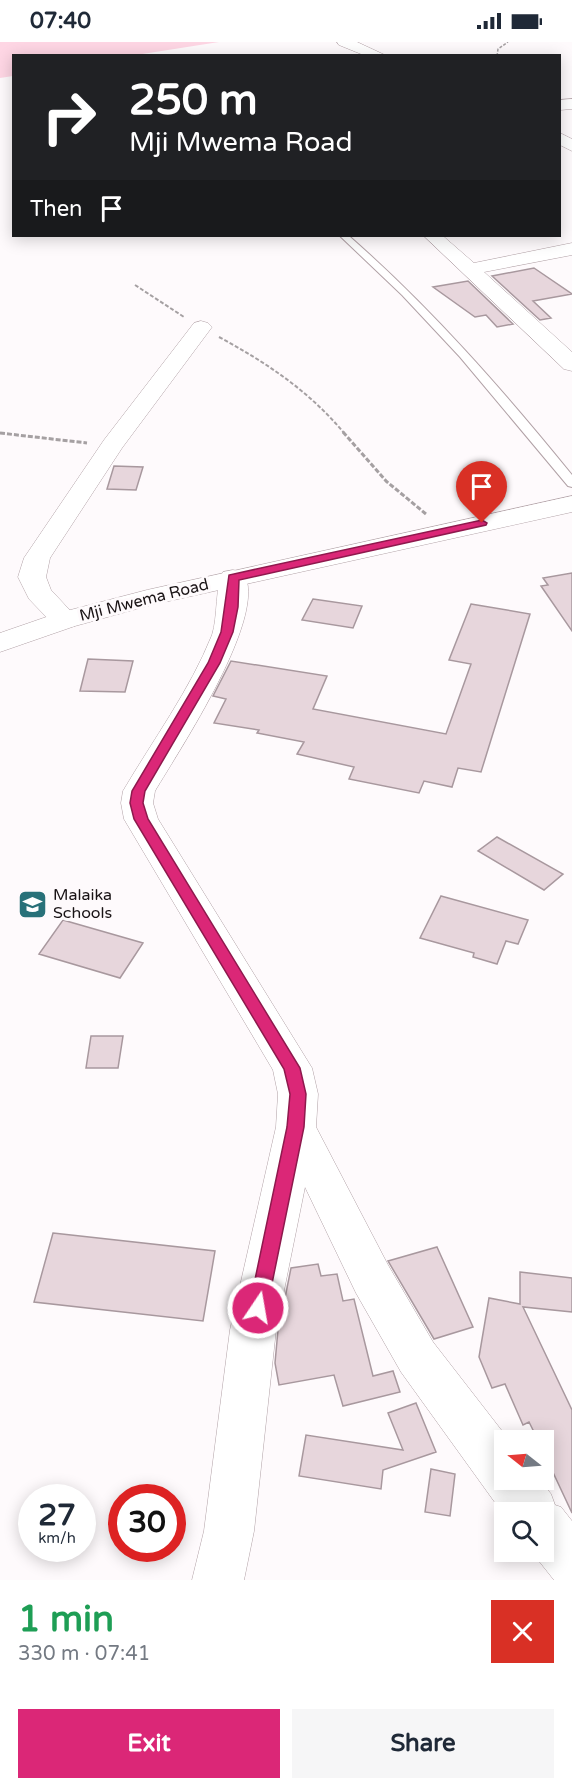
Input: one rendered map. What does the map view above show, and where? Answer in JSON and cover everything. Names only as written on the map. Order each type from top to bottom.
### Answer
[{"type":"street","points":[[344,42],[375,54]]},
{"type":"street","points":[[434,237],[472,269],[572,364]]},
{"type":"street","points":[[472,269],[572,249]]},
{"type":"street","points":[[64,620],[39,593],[33,577],[37,558],[112,445],[201,327]]},
{"type":"street","name":"Mji Mwema Road","points":[[0,643],[64,620],[233,578],[572,504]]},
{"type":"street","points":[[218,1580],[229,1531],[253,1330],[296,1127],[298,1094],[292,1068],[158,849],[141,819],[137,803],[139,791],[214,663],[227,632],[232,607],[233,578]]},
{"type":"street","points":[[296,1127],[372,1279],[417,1357],[494,1461]]},
{"type":"street","points":[[516,1490],[525,1502]]},
{"type":"street","points":[[554,1539],[572,1562]]},
{"type":"lane","points":[[345,237],[401,290],[502,398],[572,483]]},
{"type":"path","points":[[497,54],[498,49],[508,42]]},
{"type":"path","points":[[135,285],[201,327],[263,361],[322,408],[406,501],[443,524],[459,528]]},
{"type":"path","points":[[0,433],[112,445]]},
{"type":"shaded area","points":[[0,42],[219,42],[142,54],[12,54],[12,76],[0,78]]},
{"type":"building","points":[[534,268],[572,294],[533,301],[551,318],[540,320],[492,276]]},
{"type":"building","points":[[468,281],[513,324],[497,327],[486,315],[475,317],[433,287]]},
{"type":"building","points":[[114,466],[143,467],[136,490],[107,489]]},
{"type":"building","points":[[572,573],[572,631],[541,586],[548,585],[543,578]]},
{"type":"building","points":[[313,599],[362,606],[353,628],[302,620]]},
{"type":"building","points":[[471,604],[530,614],[481,772],[458,768],[452,787],[424,781],[419,793],[349,779],[354,767],[297,754],[304,742],[257,733],[259,730],[214,723],[226,699],[213,696],[231,661],[327,676],[313,709],[446,734],[471,664],[449,660]]},
{"type":"building","points":[[88,659],[133,661],[125,692],[80,691]]},
{"type":"building","points":[[497,837],[563,874],[544,890],[478,851]]},
{"type":"building","points":[[441,896],[528,920],[518,944],[506,941],[497,964],[473,957],[474,953],[420,938]]},
{"type":"building","points":[[63,920],[143,943],[120,978],[39,954]]},
{"type":"building","points":[[91,1036],[123,1036],[118,1068],[86,1068]]},
{"type":"building","points":[[53,1233],[215,1251],[203,1321],[34,1302]]},
{"type":"building","points":[[437,1247],[473,1327],[434,1339],[388,1261]]},
{"type":"building","points":[[318,1264],[321,1276],[337,1274],[343,1301],[354,1299],[373,1376],[393,1371],[400,1392],[343,1406],[334,1375],[279,1385],[275,1363],[278,1330],[280,1321],[283,1320],[282,1313],[291,1268]]},
{"type":"building","points":[[520,1272],[572,1278],[572,1312],[523,1307],[572,1410],[572,1513],[554,1475],[554,1430],[533,1430],[529,1422],[523,1425],[505,1384],[492,1388],[479,1357],[489,1298],[520,1304]]},
{"type":"building","points":[[416,1403],[436,1452],[383,1470],[381,1489],[299,1476],[306,1435],[403,1450],[388,1413]]},
{"type":"building","points":[[431,1469],[455,1474],[450,1516],[425,1512]]},
{"type":"place","name":"Malaika Schools","points":[[32,904]]},
{"type":"route","points":[[258,1308],[296,1127],[298,1094],[292,1068],[141,819],[137,803],[139,791],[214,663],[227,632],[232,607],[233,578],[482,523]]}]
